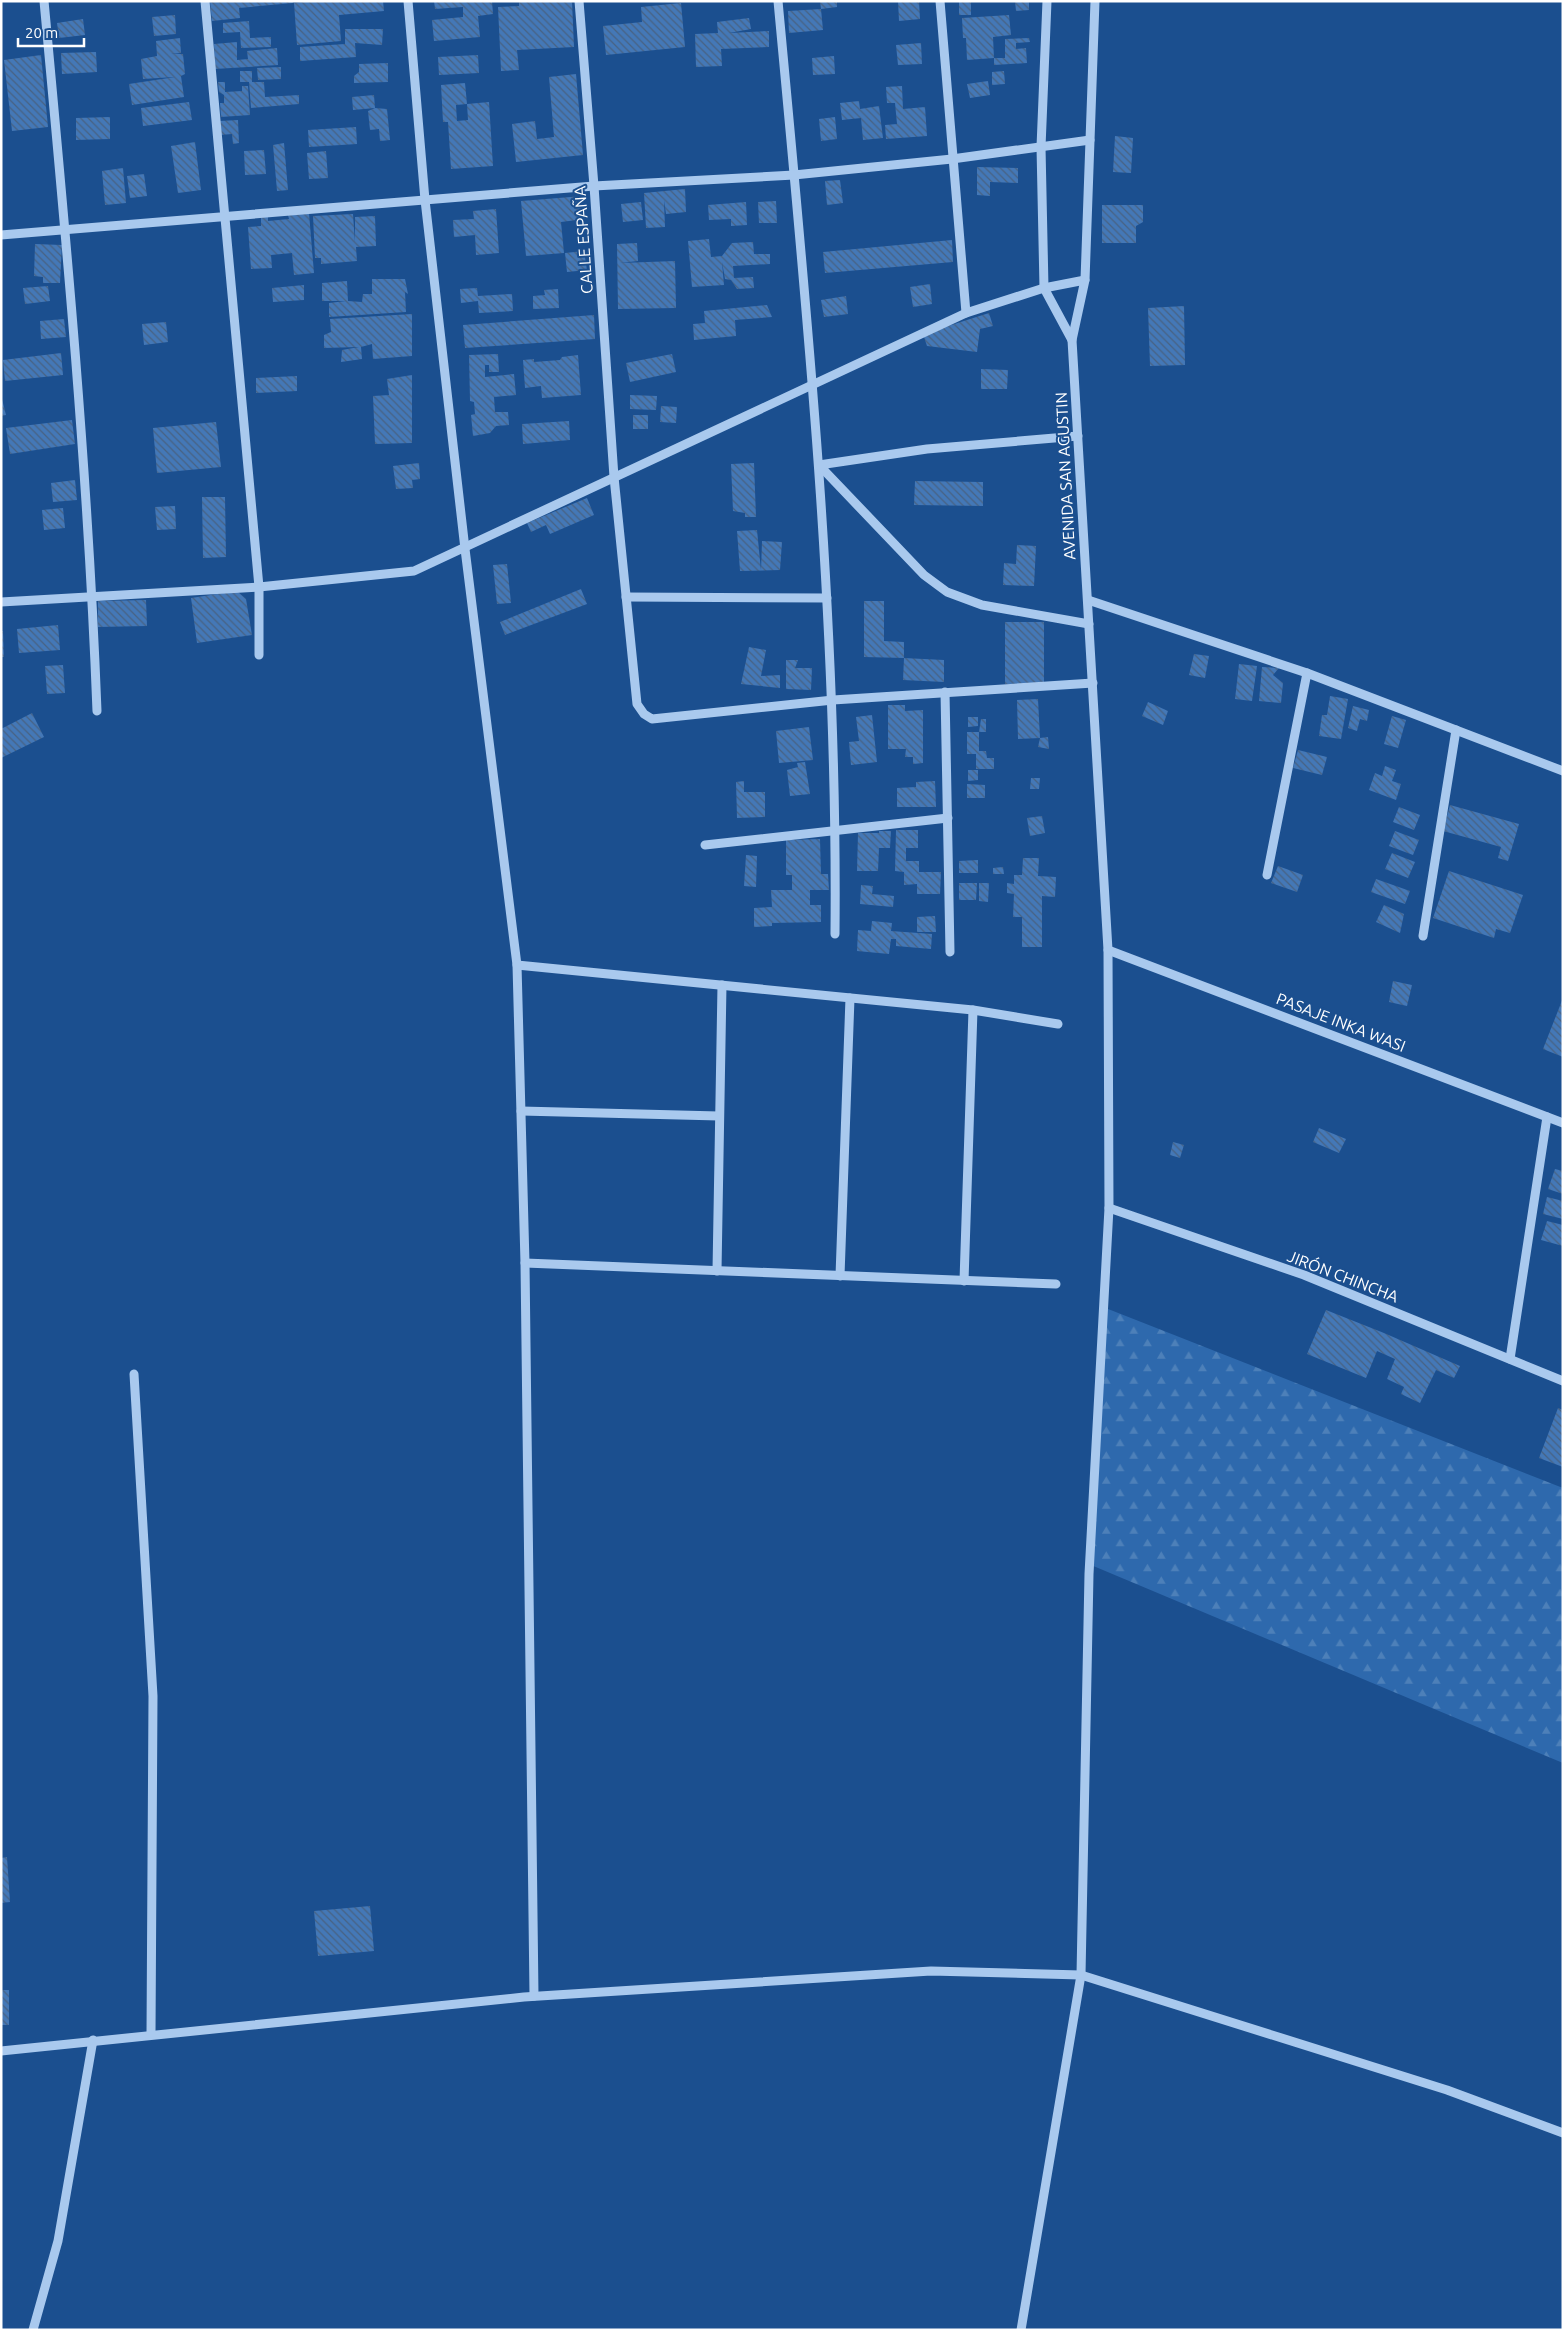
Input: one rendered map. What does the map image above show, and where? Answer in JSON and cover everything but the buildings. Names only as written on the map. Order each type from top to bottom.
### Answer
[{"type":"street","points":[[44,1],[64,230],[92,596],[97,712]]},
{"type":"street","points":[[205,1],[259,587],[259,654]]},
{"type":"street","points":[[408,1],[425,200],[465,549],[517,964],[525,1263],[534,1996]]},
{"type":"street","name":"CALLE ESPAÑA","points":[[579,1],[614,477],[637,704],[644,714],[652,719],[833,700]]},
{"type":"street","points":[[778,1],[819,465],[833,700],[836,830],[835,934]]},
{"type":"street","points":[[940,1],[966,313]]},
{"type":"street","points":[[1047,1],[1041,147],[1044,288],[1072,340]]},
{"type":"street","name":"AVENIDA SAN AGUSTIN","points":[[1021,2330],[1081,1975],[1089,1574],[1110,1208],[1108,950],[1072,340],[1085,280],[1095,1]]},
{"type":"street","points":[[1,235],[594,186],[794,175],[952,159],[1090,140]]},
{"type":"street","points":[[1,602],[259,587],[414,572],[966,313],[1044,288],[1085,280]]},
{"type":"street","points":[[819,465],[927,449],[1078,436]]},
{"type":"street","points":[[819,465],[924,575],[947,592],[982,605],[1089,624]]},
{"type":"street","points":[[626,597],[827,598]]},
{"type":"street","points":[[1088,600],[1307,673],[1563,771]]},
{"type":"street","points":[[1267,875],[1307,673]]},
{"type":"street","points":[[833,700],[1093,683]]},
{"type":"street","points":[[945,692],[950,952]]},
{"type":"street","points":[[1423,936],[1456,730]]},
{"type":"street","points":[[705,846],[948,818]]},
{"type":"street","name":"PASAJE INKA WASI","points":[[1108,950],[1563,1123]]},
{"type":"street","points":[[517,964],[973,1010],[1058,1024]]},
{"type":"street","points":[[717,1271],[722,985]]},
{"type":"street","points":[[840,1276],[850,998]]},
{"type":"street","points":[[964,1280],[973,1010]]},
{"type":"street","points":[[521,1111],[720,1116]]},
{"type":"street","points":[[1510,1359],[1547,1117]]},
{"type":"street","name":"JIRÓN CHINCHA","points":[[1110,1208],[1304,1275],[1563,1381]]},
{"type":"street","points":[[525,1263],[1056,1284]]},
{"type":"street","points":[[134,1374],[153,1696],[151,2034]]},
{"type":"street","points":[[1,2051],[151,2034],[534,1996],[931,1970],[1081,1975],[1447,2090],[1563,2133]]},
{"type":"street","points":[[33,2330],[58,2241],[93,2040]]},
{"type":"green space","points":[[1103,1307],[1563,1488],[1563,1763],[1091,1565]]}]
